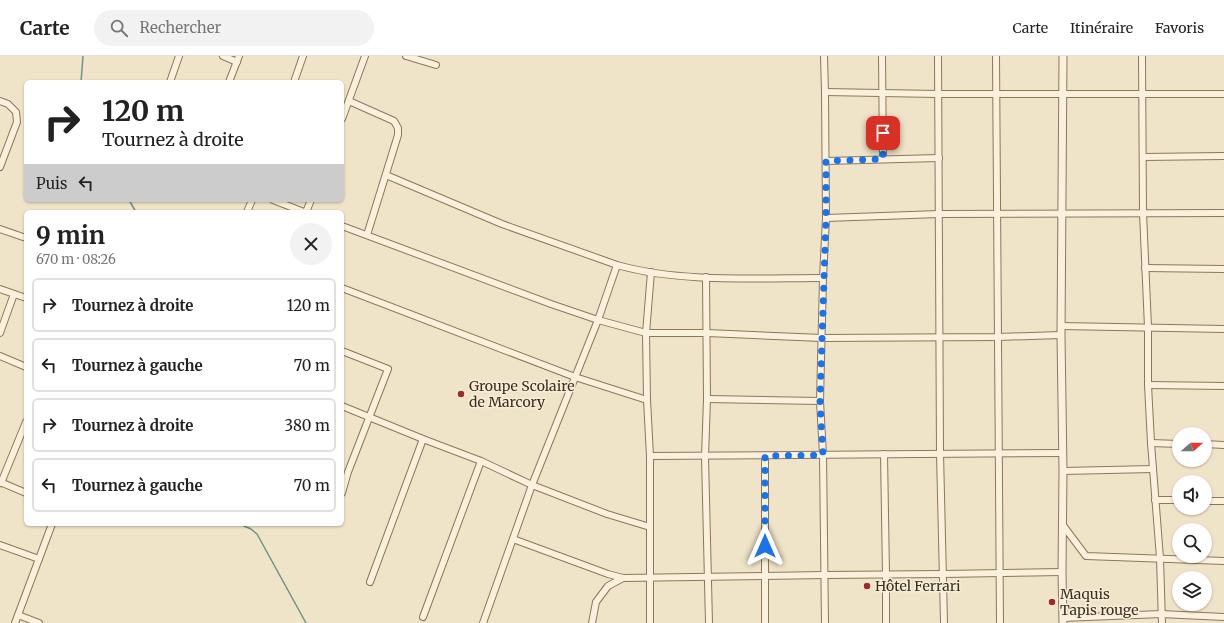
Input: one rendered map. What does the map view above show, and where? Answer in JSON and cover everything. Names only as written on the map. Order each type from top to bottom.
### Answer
[{"type":"street","points":[[171,80],[179,56]]},
{"type":"street","points":[[223,56],[238,59],[230,80]]},
{"type":"street","points":[[295,80],[303,56]]},
{"type":"street","points":[[344,114],[365,56]]},
{"type":"street","points":[[406,56],[436,65]]},
{"type":"street","points":[[824,56],[826,92],[826,218],[820,402],[823,455],[826,623]]},
{"type":"street","points":[[882,56],[883,159]]},
{"type":"street","points":[[938,56],[940,453],[944,623]]},
{"type":"street","points":[[996,56],[1000,623]]},
{"type":"street","points":[[1062,56],[1061,335],[1063,621],[1112,616],[1161,614],[1224,617]]},
{"type":"street","points":[[1142,56],[1143,213],[1148,327],[1148,385],[1160,558],[1162,623]]},
{"type":"street","points":[[826,92],[937,94],[1224,94]]},
{"type":"street","points":[[0,101],[8,104],[16,112],[17,122],[0,168]]},
{"type":"street","points":[[349,101],[394,121],[398,128],[398,135],[367,235]]},
{"type":"street","points":[[1143,157],[1224,156]]},
{"type":"street","points":[[826,161],[939,158]]},
{"type":"street","points":[[386,175],[502,224],[617,265],[636,270],[706,277],[823,278]]},
{"type":"street","points":[[278,202],[300,210]]},
{"type":"street","points":[[826,218],[939,214],[1224,213]]},
{"type":"street","points":[[344,227],[551,304],[598,320],[646,333],[707,333],[822,338],[940,338],[1061,335]]},
{"type":"street","points":[[0,229],[24,237]]},
{"type":"street","points":[[483,623],[532,485],[598,320],[617,265]]},
{"type":"street","points":[[1145,268],[1224,269]]},
{"type":"street","points":[[650,623],[650,456],[646,333],[651,272]]},
{"type":"street","points":[[706,277],[707,398],[705,456],[709,623]]},
{"type":"street","points":[[0,289],[24,297]]},
{"type":"street","points":[[344,289],[575,377],[647,400]]},
{"type":"street","points":[[0,333],[14,294]]},
{"type":"street","points":[[1061,326],[1224,329]]},
{"type":"street","points":[[344,352],[388,369],[370,418],[345,471]]},
{"type":"street","points":[[0,356],[24,367]]},
{"type":"street","points":[[1148,385],[1224,386]]},
{"type":"street","points":[[707,398],[820,402]]},
{"type":"street","points":[[344,407],[481,461],[532,485],[607,514],[650,527]]},
{"type":"street","points":[[24,427],[0,483],[24,492]]},
{"type":"street","points":[[370,582],[423,439]]},
{"type":"street","points":[[1151,443],[1172,444]]},
{"type":"street","points":[[1212,444],[1224,445]]},
{"type":"street","points":[[650,456],[1062,453]]},
{"type":"street","points":[[884,454],[886,623]]},
{"type":"street","points":[[765,456],[765,623]]},
{"type":"street","points":[[423,617],[481,461]]},
{"type":"street","points":[[1063,470],[1153,469]]},
{"type":"street","points":[[1155,500],[1172,500]]},
{"type":"street","points":[[1212,501],[1224,501]]},
{"type":"street","points":[[1062,524],[1086,556],[1224,561]]},
{"type":"street","points":[[15,623],[51,526]]},
{"type":"street","points":[[513,539],[608,574],[623,578],[1062,572]]},
{"type":"street","points":[[0,545],[39,559]]},
{"type":"street","points":[[592,623],[596,602],[608,586],[623,578]]},
{"type":"street","points":[[18,615],[39,623]]},
{"type":"street","points":[[1112,616],[1113,623]]},
{"type":"waterway","points":[[81,80],[83,56]]},
{"type":"waterway","points":[[130,202],[135,210]]},
{"type":"waterway","points":[[244,526],[257,534],[306,623]]},
{"type":"place","name":"Groupe Scolaire de Marcory","points":[[461,394]]},
{"type":"place","name":"Hôtel Ferrari","points":[[867,586]]},
{"type":"place","name":"Maquis Tapis rouge","points":[[1052,602]]},
{"type":"route","points":[[765,546],[765,456],[823,455],[820,402],[826,218],[826,161],[883,159],[883,133]]}]
